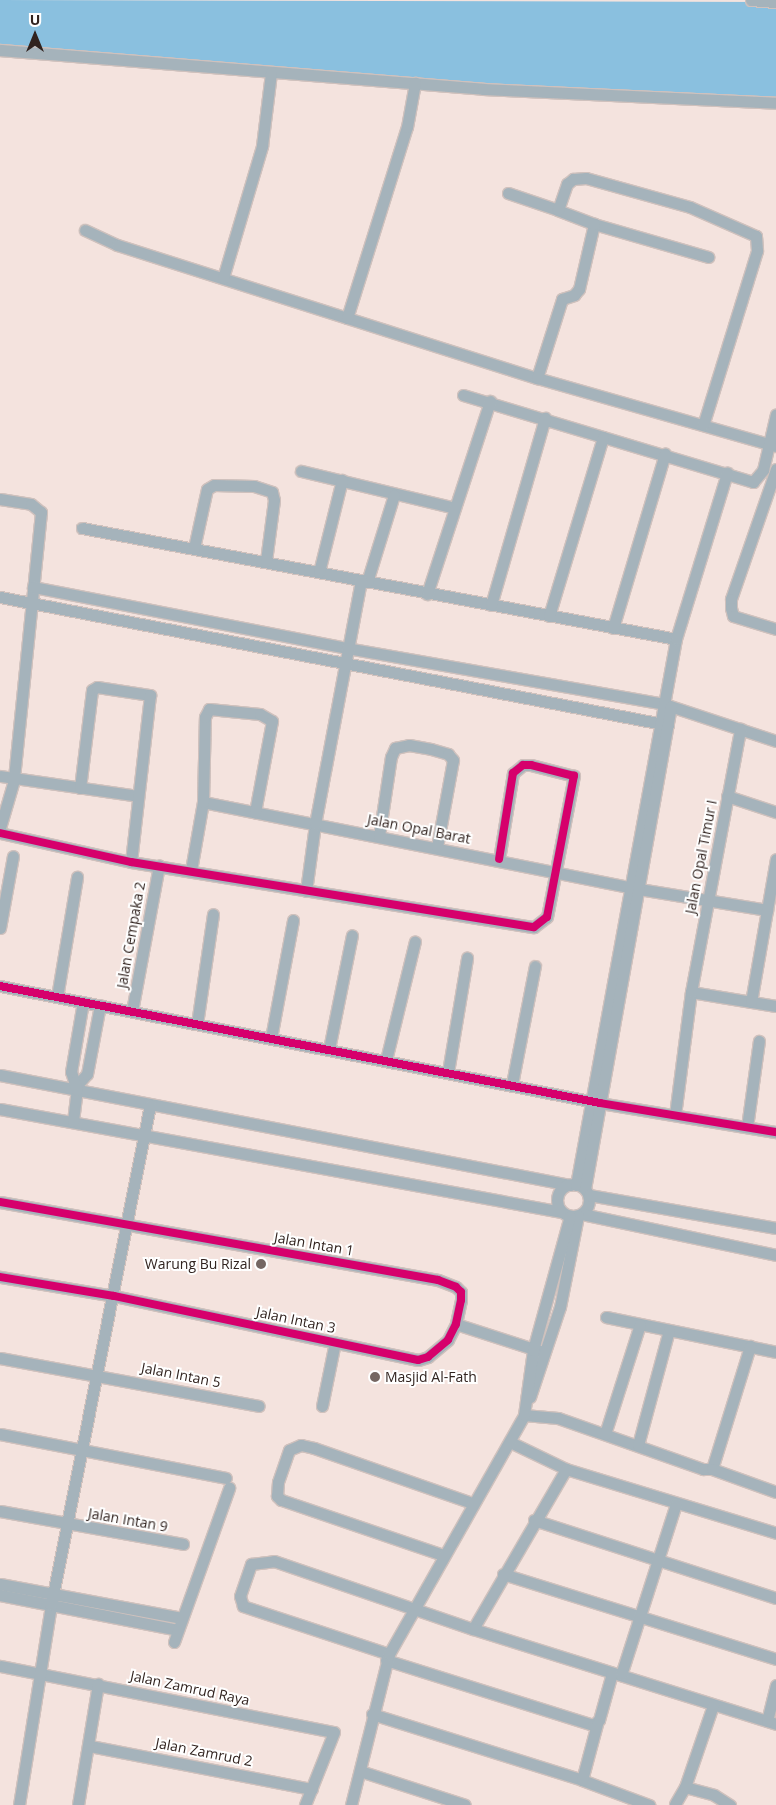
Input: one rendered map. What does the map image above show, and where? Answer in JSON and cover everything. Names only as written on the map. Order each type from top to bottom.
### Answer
[{"type":"street","points":[[751,0],[776,2]]},
{"type":"street","points":[[0,50],[415,83],[776,103]]},
{"type":"street","points":[[223,278],[262,146],[271,73]]},
{"type":"street","points":[[347,318],[407,127],[415,83]]},
{"type":"street","points":[[558,210],[567,184],[573,179],[586,178],[690,208],[756,236],[757,251],[703,425]]},
{"type":"street","points":[[508,193],[594,224],[708,257]]},
{"type":"street","points":[[537,378],[562,299],[574,295],[579,289],[594,224]]},
{"type":"street","points":[[85,230],[117,245],[537,378],[772,445]]},
{"type":"street","points":[[463,395],[490,401],[753,482],[763,470],[772,445],[776,414]]},
{"type":"street","points":[[428,594],[454,508],[490,401]]},
{"type":"street","points":[[491,605],[545,418]]},
{"type":"street","points":[[549,616],[603,437]]},
{"type":"street","points":[[613,628],[665,454]]},
{"type":"street","points":[[301,471],[454,508]]},
{"type":"street","points":[[524,1413],[533,1350],[573,1214],[589,1202],[580,1188],[668,705],[676,639],[727,473]]},
{"type":"street","points":[[775,474],[731,599],[731,608],[733,616],[776,629]]},
{"type":"street","points":[[319,572],[342,480]]},
{"type":"street","points":[[194,548],[207,489],[214,485],[254,486],[272,492],[274,500],[266,561]]},
{"type":"street","points":[[306,891],[315,824],[347,648],[364,581],[394,495]]},
{"type":"street","points":[[0,499],[31,504],[41,512],[14,780],[0,828]]},
{"type":"street","points":[[82,528],[676,639]]},
{"type":"street","points":[[33,587],[347,648],[668,705],[776,741]]},
{"type":"street","points":[[0,597],[31,601],[344,665],[664,723]]},
{"type":"street","points":[[80,788],[92,690],[97,687],[150,695],[152,702],[138,796],[131,862]]},
{"type":"street","points":[[191,870],[203,802],[205,718],[209,709],[260,714],[269,718],[272,726],[255,812]]},
{"type":"street","name":"Jalan Opal Timur I","points":[[675,1115],[691,992],[740,729]]},
{"type":"street","points":[[379,836],[391,757],[395,748],[410,745],[444,752],[452,757],[452,764],[437,848]]},
{"type":"street","points":[[0,832],[131,862],[191,870],[306,891],[534,927],[547,916],[574,776],[531,764],[523,764],[513,773],[499,859]]},
{"type":"street","points":[[0,776],[14,780],[138,796]]},
{"type":"street","points":[[727,796],[776,812]]},
{"type":"street","name":"Jalan Opal Barat","points":[[203,802],[634,887],[767,910]]},
{"type":"street","points":[[0,928],[13,856]]},
{"type":"street","points":[[751,1002],[776,859]]},
{"type":"street","name":"Jalan Cempaka 2","points":[[132,1011],[160,865]]},
{"type":"street","points":[[57,997],[77,877]]},
{"type":"street","points":[[197,1024],[213,914]]},
{"type":"street","points":[[271,1038],[293,920]]},
{"type":"street","points":[[329,1049],[352,935]]},
{"type":"street","points":[[386,1060],[414,941]]},
{"type":"street","points":[[448,1072],[467,958]]},
{"type":"street","points":[[512,1084],[535,966]]},
{"type":"street","points":[[0,986],[595,1101],[776,1132]]},
{"type":"street","points":[[691,992],[776,1006]]},
{"type":"street","points":[[73,1121],[77,1088],[71,1072],[83,1002]]},
{"type":"street","points":[[77,1088],[87,1074],[100,1005]]},
{"type":"street","points":[[746,1127],[759,1042]]},
{"type":"street","points":[[0,1075],[77,1088],[150,1105],[776,1228]]},
{"type":"street","points":[[19,1805],[53,1600],[84,1452],[150,1105]]},
{"type":"street","points":[[0,1109],[573,1214],[776,1255]]},
{"type":"street","points":[[573,1214],[557,1200],[559,1193],[580,1188]]},
{"type":"street","points":[[0,1202],[126,1224]]},
{"type":"street","points":[[351,1805],[387,1657],[472,1503],[510,1442],[524,1413],[546,1352],[568,1276],[573,1214]]},
{"type":"street","name":"Jalan Intan 1","points":[[126,1224],[449,1283],[461,1292],[456,1324]]},
{"type":"street","name":"Jalan Intan 3","points":[[0,1277],[114,1296],[418,1360],[437,1351],[448,1340],[456,1324]]},
{"type":"street","points":[[606,1317],[776,1352]]},
{"type":"street","points":[[456,1324],[533,1350],[546,1352]]},
{"type":"street","points":[[605,1434],[640,1324]]},
{"type":"street","points":[[638,1446],[669,1330]]},
{"type":"street","points":[[322,1406],[335,1342]]},
{"type":"street","points":[[712,1469],[750,1346]]},
{"type":"street","name":"Jalan Intan 5","points":[[0,1358],[259,1406]]},
{"type":"street","points":[[524,1413],[558,1418],[703,1469],[712,1469],[776,1492]]},
{"type":"street","points":[[0,1434],[228,1483],[174,1642]]},
{"type":"street","points":[[510,1442],[566,1469],[776,1533]]},
{"type":"street","points":[[443,1554],[280,1500],[277,1496],[278,1482],[289,1450],[301,1445],[314,1448],[472,1503]]},
{"type":"street","points":[[473,1629],[534,1520],[566,1469]]},
{"type":"street","points":[[582,1780],[597,1724],[640,1616],[676,1504]]},
{"type":"street","name":"Jalan Intan 9","points":[[0,1512],[183,1544]]},
{"type":"street","points":[[534,1520],[776,1598]]},
{"type":"street","points":[[597,1724],[579,1721],[387,1657],[243,1606],[240,1596],[245,1574],[251,1564],[274,1561],[473,1629],[772,1722],[776,1685]]},
{"type":"street","points":[[503,1574],[776,1659]]},
{"type":"street","points":[[0,1584],[30,1595],[53,1600],[182,1618]]},
{"type":"street","points":[[0,1595],[30,1595]]},
{"type":"street","points":[[68,1602],[178,1630]]},
{"type":"street","name":"Jalan Zamrud Raya","points":[[0,1666],[334,1732],[312,1789]]},
{"type":"street","points":[[78,1805],[90,1746],[98,1684]]},
{"type":"street","points":[[675,1804],[685,1787],[713,1704]]},
{"type":"street","points":[[372,1714],[582,1780],[648,1805]]},
{"type":"street","name":"Jalan Zamrud 2","points":[[90,1746],[312,1789]]},
{"type":"street","points":[[360,1771],[465,1805]]},
{"type":"street","points":[[685,1787],[714,1795],[730,1805]]},
{"type":"street","points":[[305,1805],[312,1789]]},
{"type":"water","points":[[0,0],[776,2],[776,103],[415,83],[0,50]]},
{"type":"cycle path","points":[[0,833],[131,862],[534,927],[547,917],[574,776],[531,765],[523,765],[513,773],[499,859]]},
{"type":"cycle path","points":[[0,986],[600,1103],[776,1132]]},
{"type":"cycle path","points":[[0,1202],[438,1280],[456,1287],[461,1292],[461,1300],[456,1324],[448,1340],[428,1357],[418,1360],[114,1296],[0,1277]]},
{"type":"place","name":"Warung Bu Rizal","points":[[261,1264]]},
{"type":"place","name":"Masjid Al-Fath","points":[[375,1377]]}]
